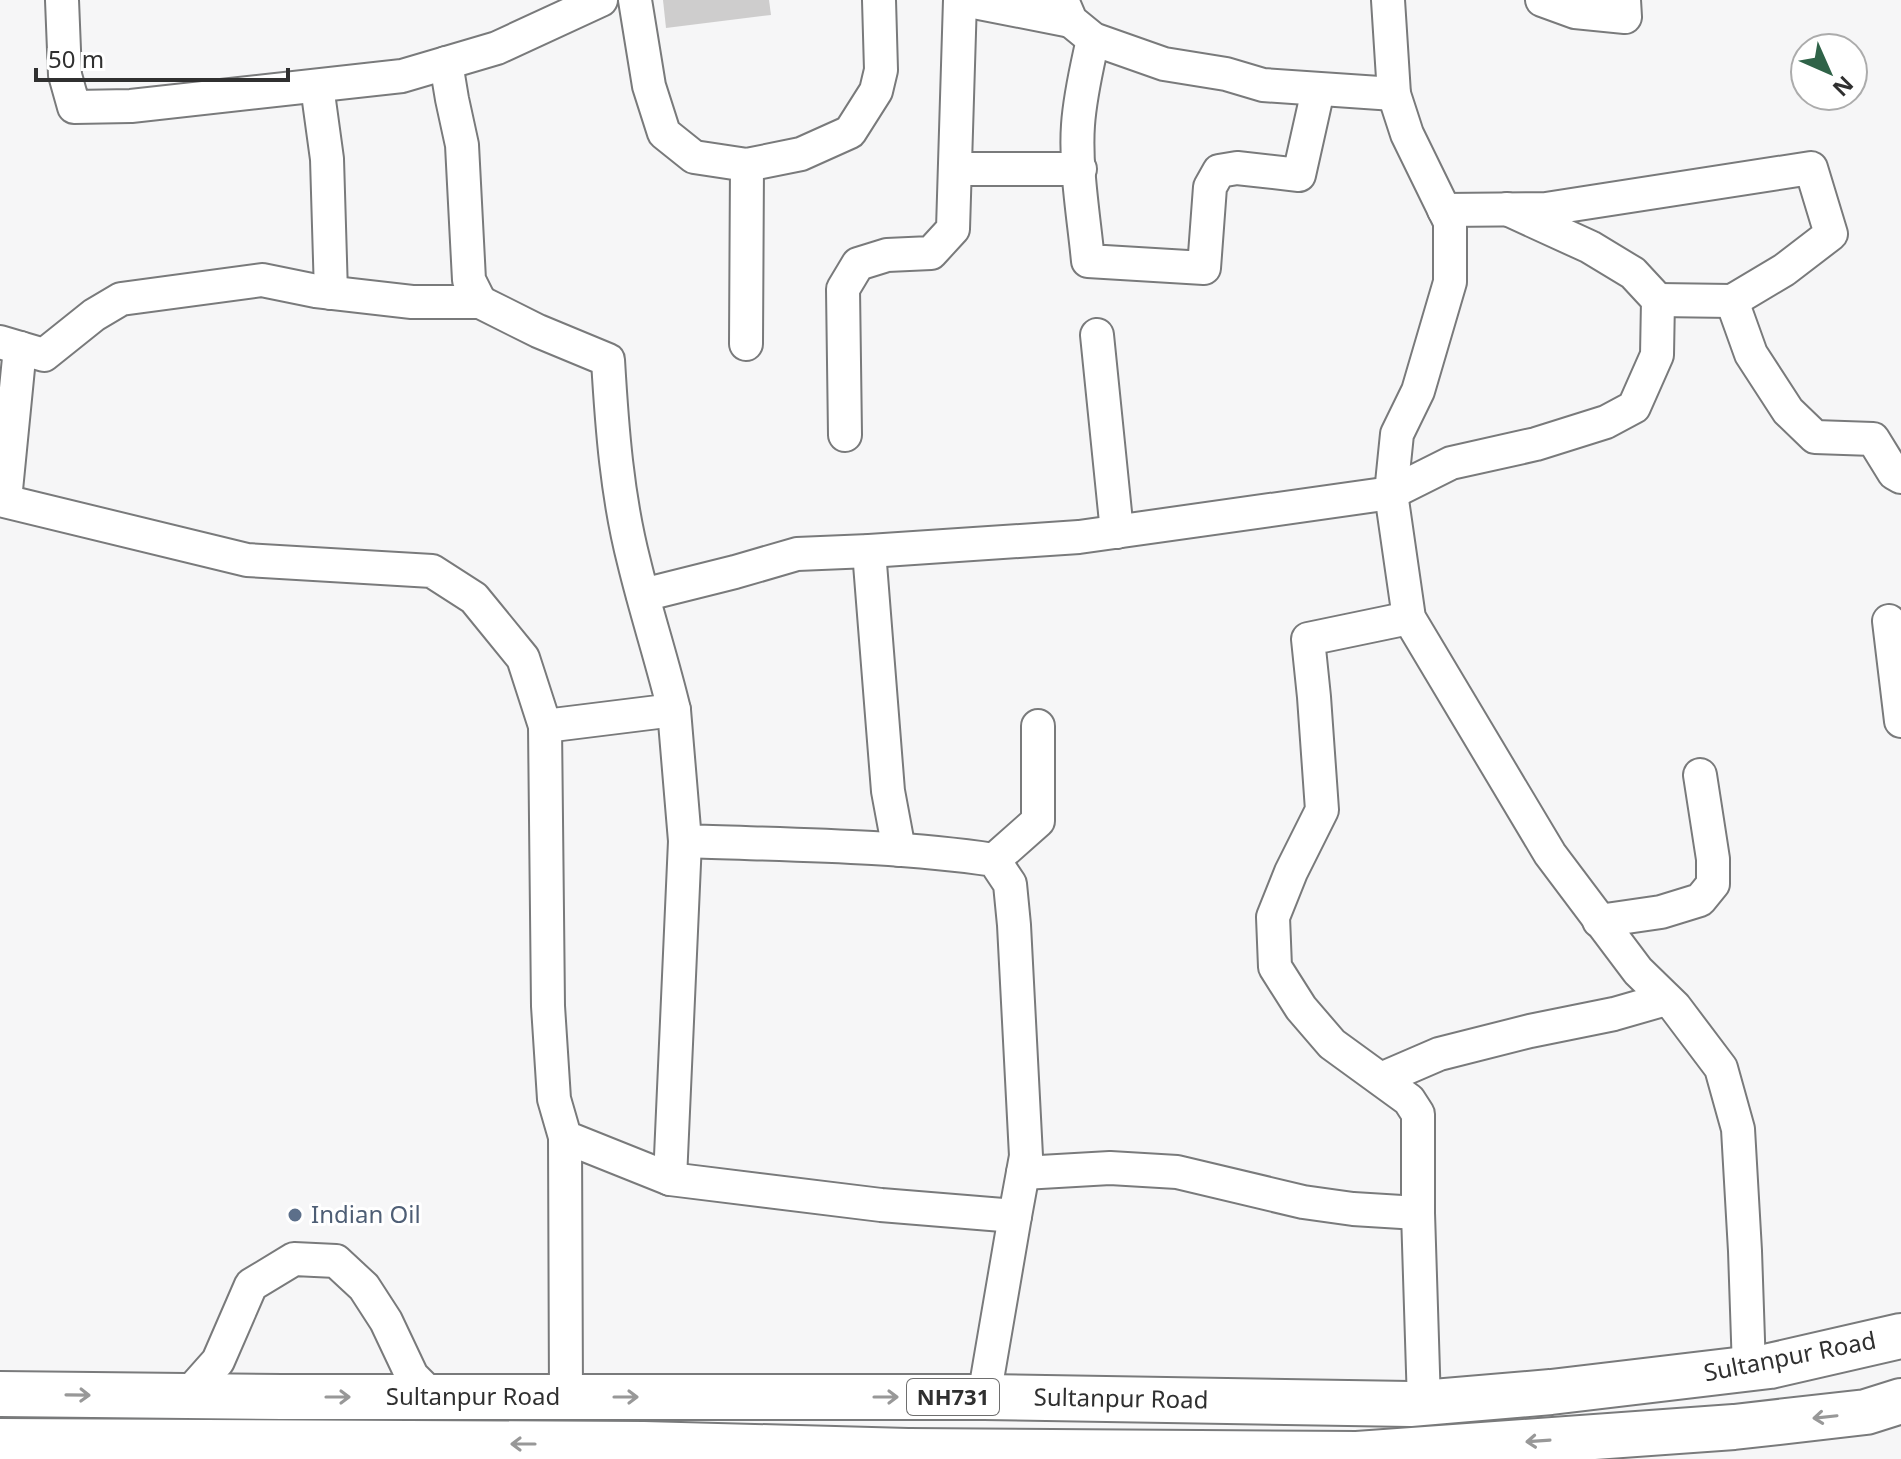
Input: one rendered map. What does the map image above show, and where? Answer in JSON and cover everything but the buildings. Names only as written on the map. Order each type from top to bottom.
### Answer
[{"type":"highway","name":"Sultanpur Road","points":[[0,1394],[186,1397],[984,1397],[1410,1404],[1551,1392],[1749,1369],[1901,1336]]},
{"type":"highway","name":"Sultanpur Road","points":[[0,1441],[208,1451],[644,1444],[908,1455],[1357,1454],[1593,1448],[1866,1412],[1901,1401]]},
{"type":"street","points":[[62,0],[65,75],[74,107],[131,106],[402,76],[497,48],[601,0]]},
{"type":"street","points":[[635,0],[649,86],[664,133],[694,157],[747,165],[801,154],[850,132],[876,91],[881,70],[879,0]]},
{"type":"street","points":[[845,435],[843,289],[858,264],[887,255],[931,253],[953,229],[962,0],[1075,20],[1164,64],[1226,74],[1263,85],[1394,94]]},
{"type":"street","points":[[1388,0],[1394,94],[1407,134],[1450,222],[1450,282],[1418,391],[1397,434],[1391,493],[1409,618],[1550,854],[1638,971],[1675,1007],[1721,1068],[1738,1129],[1749,1369]]},
{"type":"street","points":[[1542,0],[1575,12],[1625,17],[1624,0]]},
{"type":"street","points":[[1075,20],[1083,82],[1078,127],[1088,261],[1204,268],[1210,187],[1219,171],[1237,168],[1299,175],[1318,90]]},
{"type":"street","points":[[446,63],[462,145],[469,280],[480,302]]},
{"type":"street","points":[[317,86],[327,159],[331,293]]},
{"type":"street","points":[[746,344],[747,165]]},
{"type":"street","points":[[1444,210],[1546,209],[1811,168],[1831,234],[1784,270],[1732,301],[1658,300]]},
{"type":"street","points":[[955,169],[1080,169]]},
{"type":"street","points":[[643,595],[797,554],[1079,537],[1391,493],[1451,463],[1536,444],[1606,422],[1634,407],[1657,355],[1658,300],[1633,273],[1590,247],[1507,209]]},
{"type":"street","points":[[566,1397],[565,1137],[554,1099],[548,1006],[545,726],[523,658],[474,598],[432,571],[247,560],[2,500],[10,345],[44,355],[94,315],[121,299],[262,280],[331,293],[412,302],[480,302],[538,331],[608,360],[612,430],[623,511],[674,710],[685,841],[670,1179]]},
{"type":"street","points":[[1732,301],[1751,354],[1788,411],[1815,437],[1873,439],[1894,473],[1901,477]]},
{"type":"street","points":[[1097,335],[1117,532]]},
{"type":"street","points":[[869,551],[888,791],[899,850]]},
{"type":"street","points":[[1409,618],[1308,639],[1322,810],[1273,917],[1275,967],[1301,1008],[1332,1044],[1409,1100],[1418,1114],[1424,1403]]},
{"type":"street","points":[[1889,621],[1901,721]]},
{"type":"street","points":[[545,726],[674,710]]},
{"type":"street","points":[[994,860],[1038,821],[1038,726]]},
{"type":"street","points":[[1599,921],[1661,912],[1700,900],[1713,884],[1713,859],[1700,775]]},
{"type":"street","points":[[685,841],[952,854],[994,860],[1010,884],[1026,1156],[984,1397]]},
{"type":"street","points":[[1381,1079],[1439,1054],[1666,999]]},
{"type":"street","points":[[565,1137],[670,1179],[881,1205],[1015,1216]]},
{"type":"street","points":[[1023,1173],[1110,1168],[1177,1172],[1303,1202],[1418,1213]]},
{"type":"street","points":[[186,1397],[218,1361],[251,1285],[294,1259],[336,1261],[364,1287],[386,1321],[412,1376],[433,1397]]},
{"type":"place","name":"Indian Oil","points":[[295,1215]]}]
